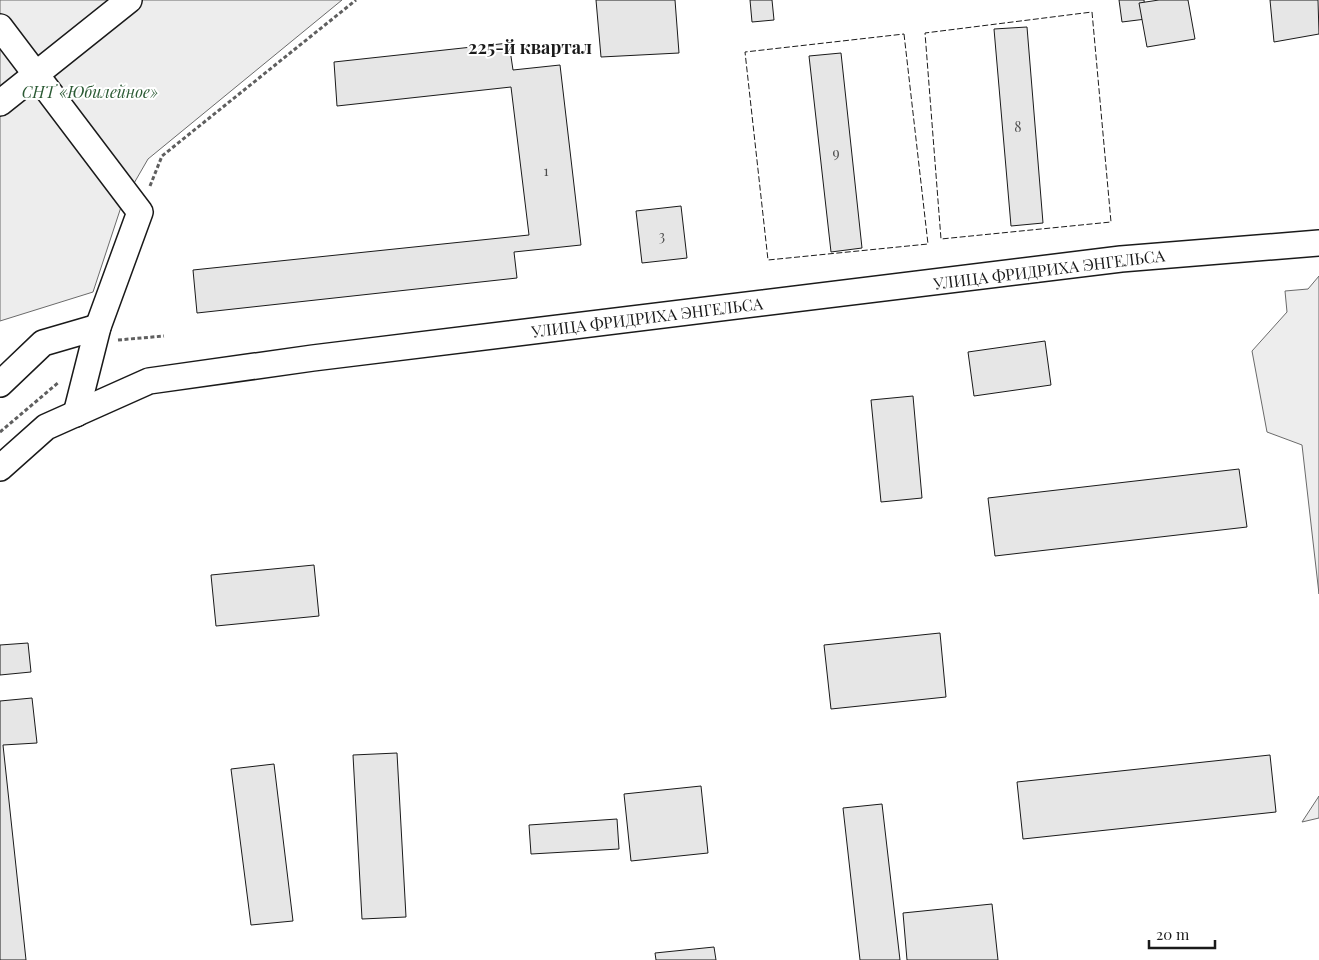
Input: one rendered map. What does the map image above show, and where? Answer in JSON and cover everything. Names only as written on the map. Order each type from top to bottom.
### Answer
[{"type":"street","points":[[0,103],[129,0]]},
{"type":"street","points":[[0,27],[140,212],[98,327],[76,414]]},
{"type":"street","name":"УЛИЦА ФРИДРИХА ЭНГЕЛЬСА","points":[[0,468],[46,427],[149,381],[313,358],[1121,259],[1319,243]]},
{"type":"street","points":[[0,384],[43,343],[98,327]]},
{"type":"path","points":[[140,212],[162,156],[356,0]]},
{"type":"shaded area","name":"СНТ «Юбилейное»","points":[[0,0],[342,0],[148,159],[122,204],[93,292],[0,321]]},
{"type":"shaded area","points":[[1319,276],[1319,594],[1302,445],[1267,432],[1252,351],[1287,312],[1285,291],[1308,289]]},
{"type":"shaded area","points":[[1319,796],[1319,818],[1302,822]]},
{"type":"building","points":[[596,0],[675,0],[679,53],[601,57]]},
{"type":"building","points":[[750,0],[772,0],[774,20],[752,22]]},
{"type":"building","points":[[1119,0],[1144,0],[1146,19],[1122,22]]},
{"type":"building","points":[[1159,0],[1188,0],[1195,39],[1147,47],[1139,3]]},
{"type":"building","points":[[1270,0],[1318,0],[1319,34],[1274,42]]},
{"type":"building","points":[[1027,27],[1043,223],[1011,226],[994,29]]},
{"type":"building","points":[[509,43],[513,70],[560,65],[581,245],[514,252],[517,278],[197,313],[193,270],[529,235],[511,87],[337,106],[334,62]]},
{"type":"building","points":[[841,53],[862,248],[831,252],[809,56]]},
{"type":"building","points":[[681,206],[687,258],[642,263],[636,211]]},
{"type":"building","points":[[1045,341],[1051,385],[974,396],[968,352]]},
{"type":"building","points":[[913,396],[922,498],[881,502],[871,400]]},
{"type":"building","points":[[1239,469],[1247,527],[995,556],[988,498]]},
{"type":"building","points":[[314,565],[319,616],[216,626],[211,575]]},
{"type":"building","points":[[940,633],[946,697],[831,709],[824,645]]},
{"type":"building","points":[[28,643],[31,672],[0,675],[0,645]]},
{"type":"building","points":[[32,698],[37,743],[3,745],[26,960],[0,960],[0,701]]},
{"type":"building","points":[[397,753],[406,917],[362,919],[353,755]]},
{"type":"building","points":[[1270,755],[1276,812],[1023,839],[1017,782]]},
{"type":"building","points":[[274,764],[293,921],[251,925],[231,769]]},
{"type":"building","points":[[701,786],[708,853],[631,861],[624,794]]},
{"type":"building","points":[[882,804],[900,960],[860,960],[843,808]]},
{"type":"building","points":[[617,819],[619,849],[531,854],[529,825]]},
{"type":"building","points":[[992,904],[998,960],[907,960],[903,913]]},
{"type":"building","points":[[714,947],[716,960],[656,960],[655,953]]},
{"type":"fence","points":[[1092,12],[1111,222],[941,239],[925,33],[1092,12]]},
{"type":"fence","points":[[904,34],[928,244],[768,260],[745,52],[904,34]]},
{"type":"district","name":"225-й квартал","points":[[530,47]]}]
